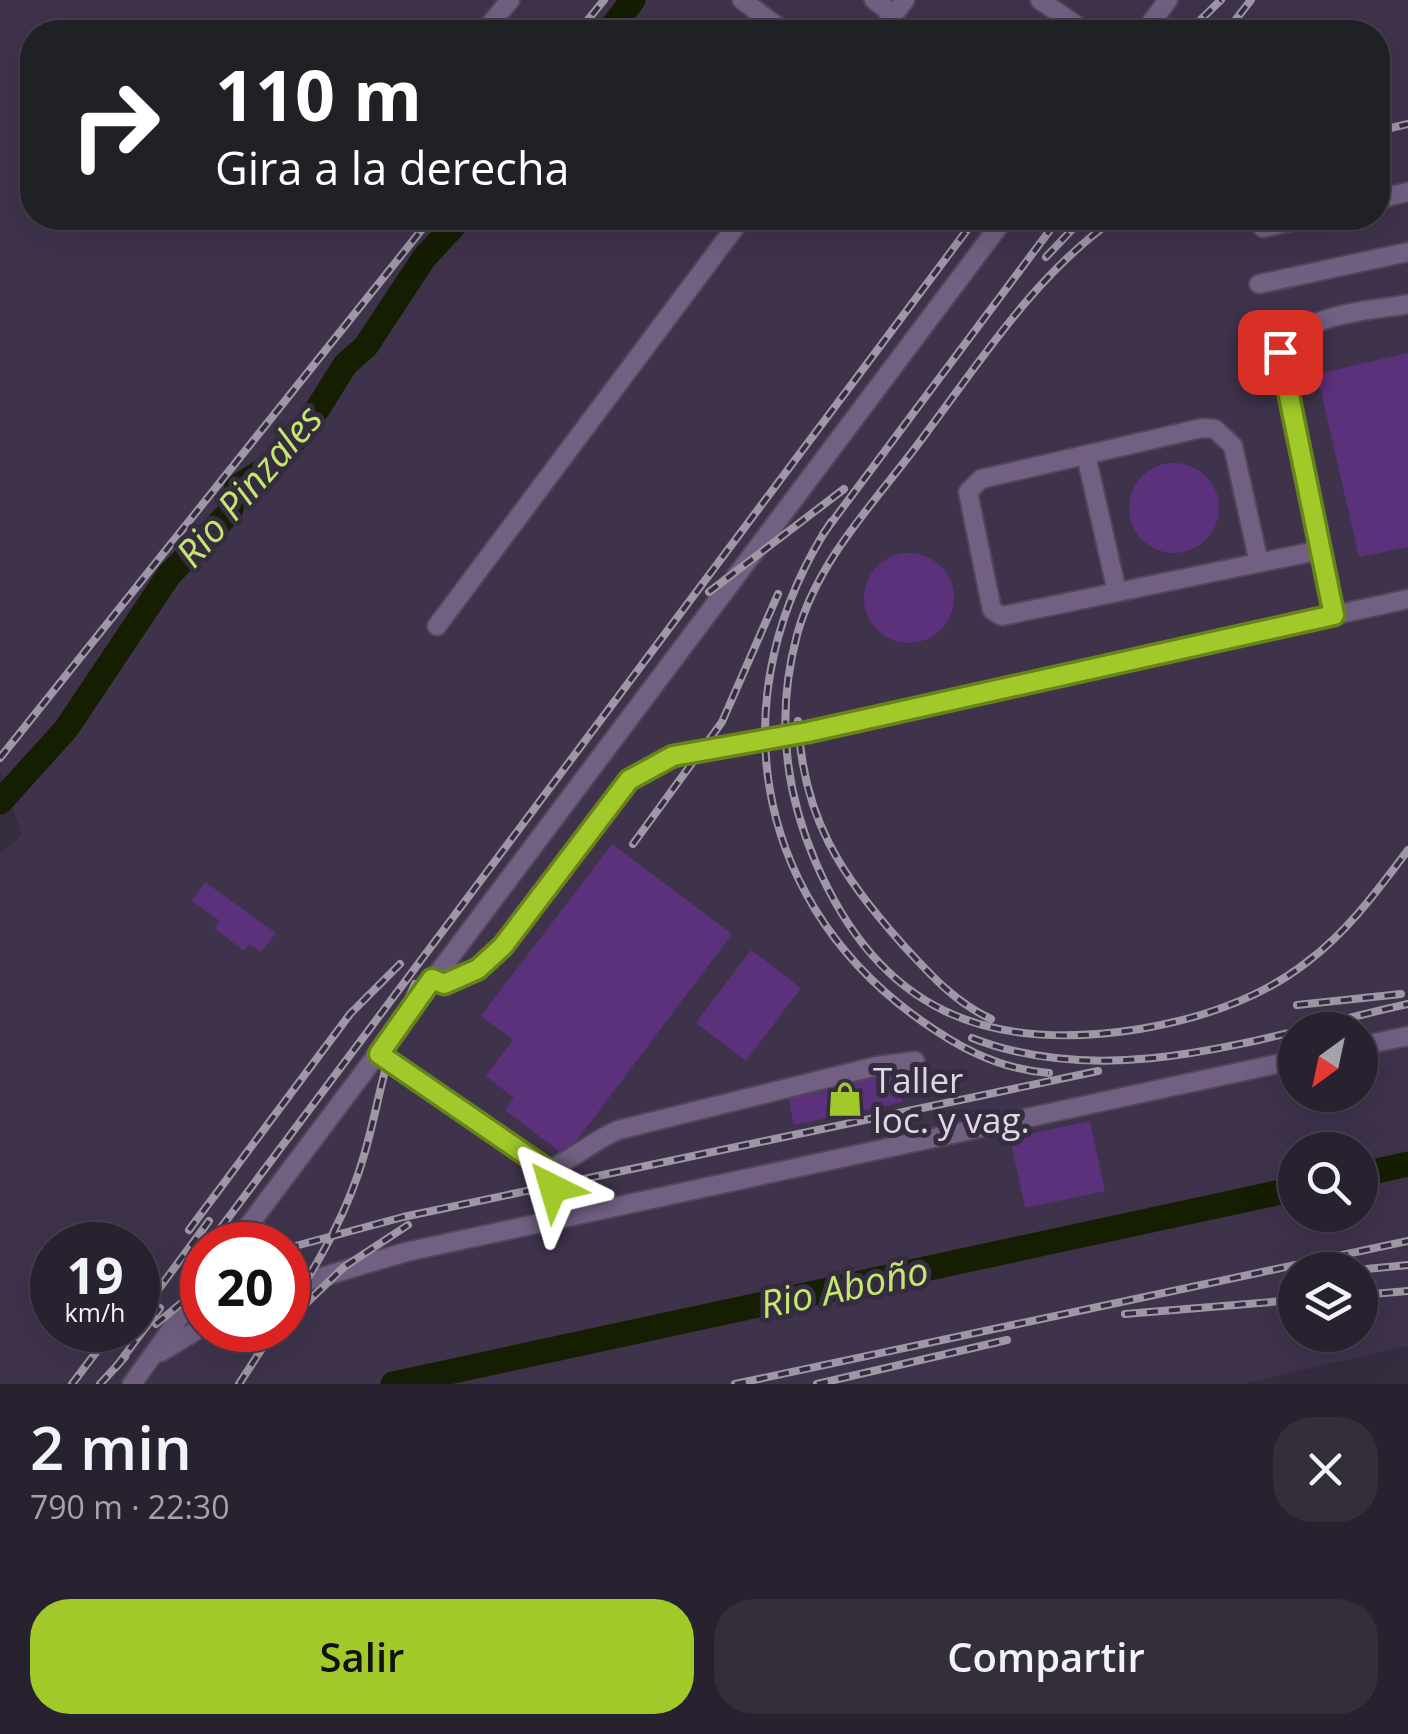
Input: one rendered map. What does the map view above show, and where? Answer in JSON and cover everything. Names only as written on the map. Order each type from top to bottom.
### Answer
[{"type":"street","points":[[494,20],[510,0]]},
{"type":"street","points":[[742,0],[769,20]]},
{"type":"street","points":[[874,0],[899,7]]},
{"type":"street","points":[[1040,0],[1069,20]]},
{"type":"street","points":[[437,626],[733,230]]},
{"type":"street","points":[[251,1222],[996,230]]},
{"type":"street","points":[[1259,284],[1408,252]]},
{"type":"street","points":[[1334,615],[1280,352],[1293,332],[1325,320],[1408,304]]},
{"type":"street","points":[[1259,563],[1233,446],[1226,435],[1202,428],[980,479],[968,492],[992,610],[1002,616],[1259,563],[1321,550]]},
{"type":"street","points":[[1086,455],[1118,592]]},
{"type":"street","points":[[432,979],[444,984],[478,969],[491,958],[629,780],[673,756],[808,732],[1408,599]]},
{"type":"street","points":[[1378,1042],[1408,1036]]},
{"type":"street","points":[[379,1054],[548,1170],[560,1218]]},
{"type":"street","points":[[548,1170],[567,1162],[589,1142],[618,1130],[877,1066],[914,1061]]},
{"type":"street","points":[[310,1280],[375,1260],[560,1218],[1278,1064]]},
{"type":"street","points":[[132,1384],[180,1318]]},
{"type":"street","points":[[152,1358],[180,1341]]},
{"type":"shaded area","points":[[0,0],[1408,0],[1408,1346],[1242,1384],[0,1384],[0,854],[22,835],[0,770]]},
{"type":"building","points":[[1408,353],[1408,547],[1359,557],[1317,374]]},
{"type":"building","points":[[1174,463],[1206,476],[1219,508],[1206,540],[1174,553],[1142,540],[1129,508],[1142,476]]},
{"type":"building","points":[[909,553],[941,566],[954,598],[941,630],[909,643],[877,630],[864,598],[877,566]]},
{"type":"building","points":[[612,844],[732,934],[565,1156],[505,1110],[514,1098],[486,1076],[513,1040],[481,1016]]},
{"type":"building","points":[[205,882],[276,933],[261,952],[249,944],[244,951],[214,928],[220,921],[192,901]]},
{"type":"building","points":[[751,950],[801,988],[746,1061],[696,1023]]},
{"type":"building","name":"Taller loc. y vag.","points":[[895,1069],[903,1102],[794,1125],[787,1092]]},
{"type":"building","points":[[1090,1121],[1105,1191],[1025,1208],[1010,1138]]},
{"type":"waterway","name":"Rio Pinzales","points":[[617,20],[633,0]]},
{"type":"waterway","name":"Rio Pinzales","points":[[0,802],[66,729],[169,575],[230,512],[237,487],[278,461],[308,424],[345,365],[366,346],[424,258],[450,230]]},
{"type":"waterway","name":"Rio Aboño","points":[[1378,1171],[1408,1164]]},
{"type":"waterway","name":"Rio Aboño","points":[[393,1384],[1278,1193]]},
{"type":"railway","points":[[588,20],[604,0]]},
{"type":"railway","points":[[1200,20],[1221,0]]},
{"type":"railway","points":[[1235,20],[1251,0]]},
{"type":"railway","points":[[1390,128],[1408,124]]},
{"type":"railway","points":[[0,758],[421,230]]},
{"type":"railway","points":[[225,1222],[967,230]]},
{"type":"railway","points":[[823,534],[1050,230]]},
{"type":"railway","points":[[1046,257],[1072,230]]},
{"type":"railway","points":[[1101,230],[1061,264],[991,345],[835,553],[807,607],[790,664],[785,722],[790,779],[816,863],[842,914],[872,955],[906,987],[945,1011],[987,1026],[1034,1034],[1085,1035],[1184,1020],[1269,987],[1336,937],[1408,850]]},
{"type":"railway","points":[[709,592],[844,489]]},
{"type":"railway","points":[[831,522],[796,586],[774,653],[765,719],[769,785],[786,849],[815,909],[857,965],[912,1014],[976,1054],[1049,1073]]},
{"type":"railway","points":[[633,844],[722,722],[778,594]]},
{"type":"railway","points":[[798,721],[808,787],[817,816],[843,868],[881,919],[933,977],[965,1004],[991,1019]]},
{"type":"railway","points":[[195,1222],[350,1014],[400,964]]},
{"type":"railway","points":[[310,1273],[351,1194],[392,1046],[415,984]]},
{"type":"railway","points":[[1297,1005],[1401,994]]},
{"type":"railway","points":[[972,1038],[1025,1054],[1135,1060],[1245,1043],[1408,1004]]},
{"type":"railway","points":[[310,1242],[403,1217],[1098,1071]]},
{"type":"railway","points":[[160,1287],[209,1221]]},
{"type":"railway","points":[[310,1300],[344,1267],[408,1225]]},
{"type":"railway","points":[[735,1384],[1408,1241]]},
{"type":"railway","points":[[1378,1268],[1408,1265]]},
{"type":"railway","points":[[1378,1294],[1408,1291]]},
{"type":"railway","points":[[1125,1314],[1278,1301]]},
{"type":"railway","points":[[160,1321],[180,1304]]},
{"type":"railway","points":[[817,1384],[1007,1340]]},
{"type":"railway","points":[[72,1384],[96,1352]]},
{"type":"railway","points":[[116,1367],[127,1352]]},
{"type":"railway","points":[[239,1384],[260,1352]]},
{"type":"railway","points":[[100,1384],[125,1357]]},
{"type":"place","name":"Taller loc. y vag.","points":[[845,1099]]},
{"type":"route","points":[[553,1188],[548,1170],[379,1054],[432,979],[444,984],[478,969],[503,946],[629,780],[673,756],[808,732],[1334,615],[1280,352]]}]
